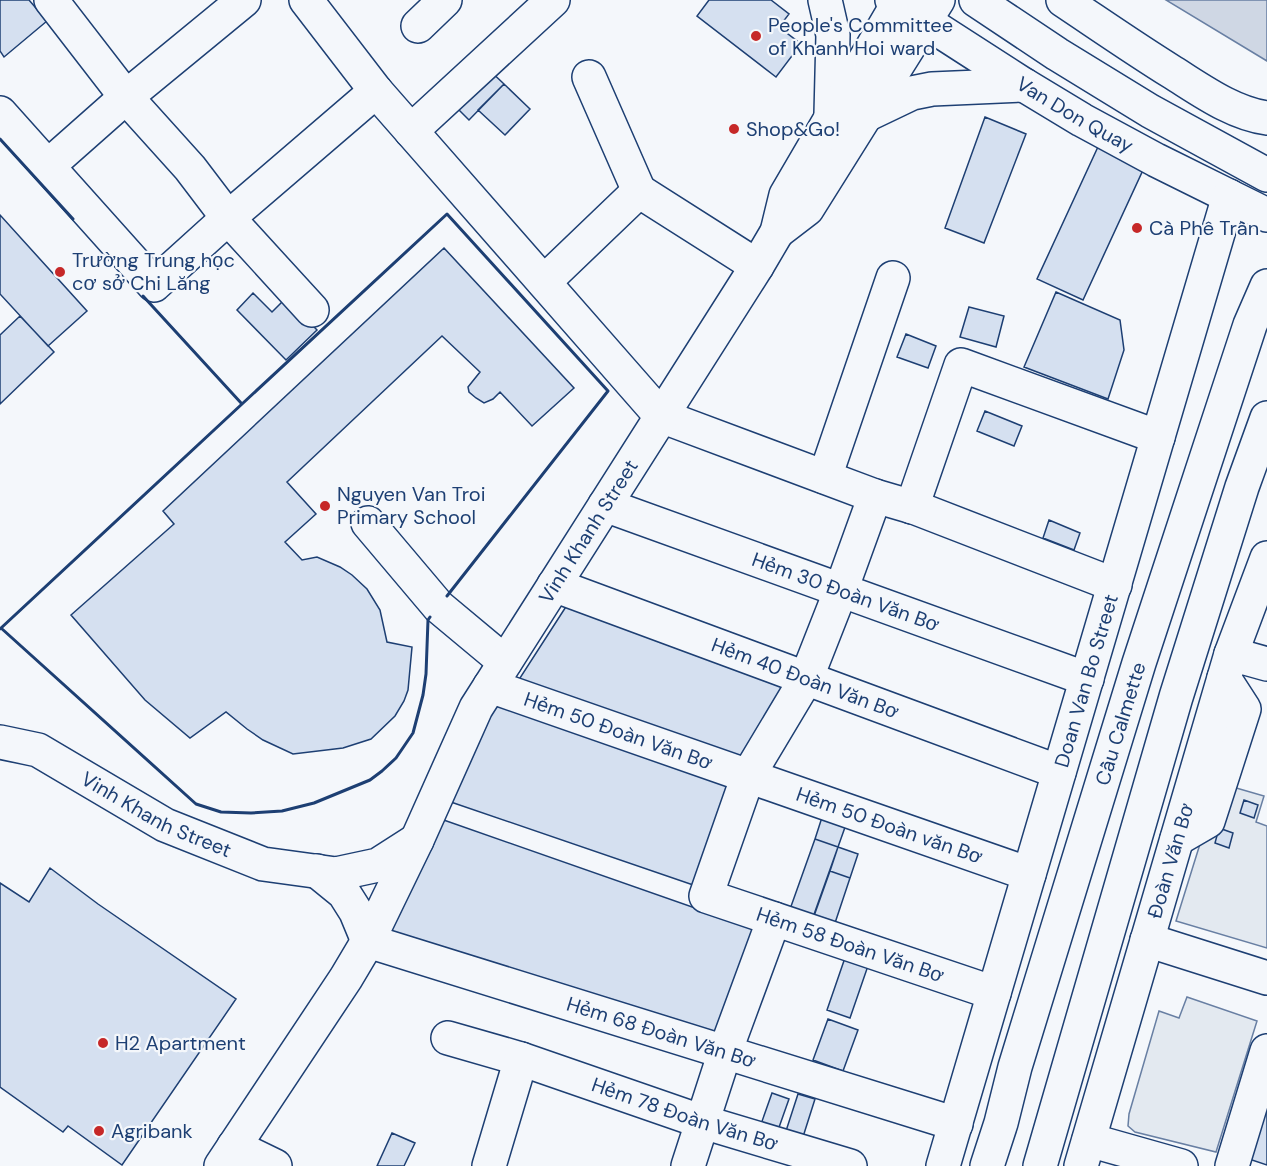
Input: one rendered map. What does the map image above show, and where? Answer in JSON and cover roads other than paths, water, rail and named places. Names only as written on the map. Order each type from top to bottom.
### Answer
[{"type":"main road","points":[[51,0],[126,97],[189,168],[228,218],[312,310]]},
{"type":"main road","points":[[48,166],[126,97],[244,0]]},
{"type":"main road","points":[[306,0],[376,91],[661,416],[875,496],[912,507],[1114,585]]},
{"type":"main road","points":[[418,26],[445,0]]},
{"type":"main road","points":[[411,131],[554,0]]},
{"type":"main road","points":[[825,0],[833,35],[831,119]]},
{"type":"main road","name":"Van Don Quay","points":[[976,0],[1057,54],[1150,111],[1267,175]]},
{"type":"main road","points":[[1064,0],[1204,93],[1235,109],[1267,118]]},
{"type":"main road","name":"Vinh Khanh Street","points":[[228,1156],[368,941],[417,840],[476,708],[757,266],[777,232],[786,195],[831,119],[910,5]]},
{"type":"main road","name":"Vinh Khanh Street","points":[[777,232],[807,209],[866,115],[910,5]]},
{"type":"main road","name":"Van Don Quay","points":[[910,5],[1024,86],[1156,160],[1267,215]]},
{"type":"main road","points":[[589,77],[639,191],[757,266]]},
{"type":"main road","points":[[866,115],[912,93],[932,89],[1024,86]]},
{"type":"main road","points":[[0,113],[154,285],[376,91]]},
{"type":"main road","points":[[544,282],[639,191]]},
{"type":"main road","name":"Doan Van Bo Street","points":[[943,1166],[1229,196]]},
{"type":"main road","points":[[825,477],[893,278]]},
{"type":"main road","name":"Cầu Calmette","points":[[987,1166],[1015,1067],[1143,652],[1250,325],[1267,286]]},
{"type":"main road","points":[[912,507],[961,365],[1158,437]]},
{"type":"main road","points":[[1040,1166],[1176,698],[1242,487],[1267,418]]},
{"type":"main road","points":[[748,776],[806,679],[875,496]]},
{"type":"main road","name":"Hẻm 30 Đoàn Văn Bơ","points":[[605,505],[1087,679]]},
{"type":"main road","points":[[368,523],[497,674]]},
{"type":"main road","name":"Đoàn Văn Bơ","points":[[1085,1153],[1227,666],[1265,572]]},
{"type":"main road","name":"Hẻm 40 Đoàn Văn Bơ","points":[[554,585],[1059,772]]},
{"type":"main road","points":[[1227,666],[1267,664]]},
{"type":"main road","name":"Hẻm 50 Đoàn Văn Bơ","points":[[497,674],[748,776]]},
{"type":"main road","name":"Vinh Khanh Street","points":[[0,742],[38,750],[165,825],[263,864],[336,874],[378,865],[417,840]]},
{"type":"main road","name":"Hẻm 50 Đoàn văn Bơ","points":[[748,776],[1029,874]]},
{"type":"main road","name":"Hẻm 58 Đoàn Văn Bơ","points":[[748,776],[706,897],[994,993]]},
{"type":"main road","name":"Vinh Khanh Street","points":[[317,872],[344,893],[356,912],[368,941]]},
{"type":"main road","points":[[688,1166],[725,1052],[774,919]]},
{"type":"main road","points":[[1147,940],[1267,978]]},
{"type":"main road","name":"Hẻm 68 Đoàn Văn Bơ","points":[[368,941],[956,1124]]},
{"type":"main road","name":"Hẻm 78 Đoàn Văn Bơ","points":[[448,1038],[521,1059],[703,1122],[850,1166]]},
{"type":"main road","points":[[1232,1166],[1267,1051]]},
{"type":"main road","points":[[495,1164],[521,1059]]},
{"type":"main road","points":[[1085,1153],[1181,1166]]},
{"type":"main road","points":[[228,1156],[275,1166]]},
{"type":"place","name":"People's Committee of Khanh Hoi ward","points":[[756,36]]},
{"type":"place","name":"Shop&Go!","points":[[734,129]]},
{"type":"place","name":"Cà Phê Trần","points":[[1137,228]]},
{"type":"place","name":"Trường Trung học cơ sở Chi Lăng","points":[[60,272]]},
{"type":"place","name":"Nguyen Van Troi Primary School","points":[[325,506]]},
{"type":"place","name":"H2 Apartment","points":[[103,1043]]},
{"type":"place","name":"Agribank","points":[[99,1131]]}]
